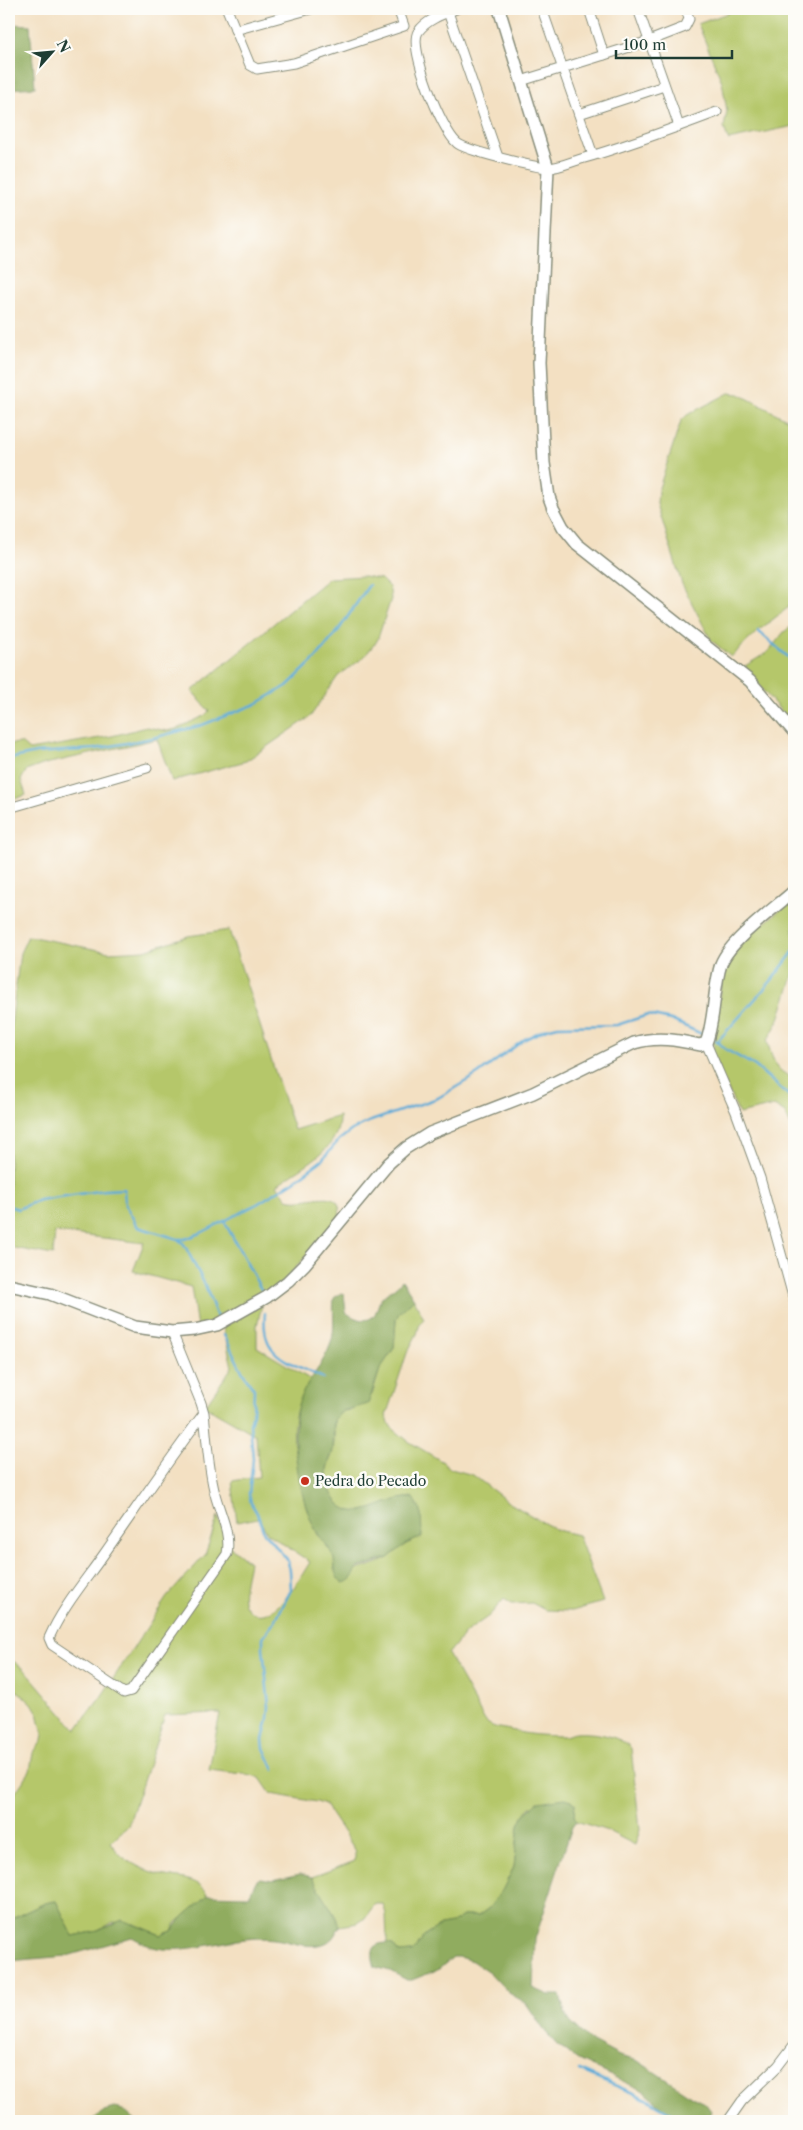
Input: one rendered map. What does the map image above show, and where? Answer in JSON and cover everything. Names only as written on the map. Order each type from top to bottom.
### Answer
[{"type":"street","points":[[227,9],[250,64],[257,69],[294,63],[404,26],[398,9]]},
{"type":"street","points":[[235,30],[311,9]]},
{"type":"street","points":[[499,9],[548,168],[539,363],[544,463],[552,508],[562,527],[576,544],[745,676],[794,732]]},
{"type":"street","points":[[542,9],[593,156]]},
{"type":"street","points":[[588,9],[604,55]]},
{"type":"street","points":[[638,9],[679,126]]},
{"type":"street","points":[[498,157],[452,10],[425,25],[418,32],[415,44],[420,65],[440,119],[450,137],[460,146],[498,157],[548,168],[593,156],[717,112]]},
{"type":"street","points":[[520,81],[649,42],[685,27],[689,19],[687,11]]},
{"type":"street","points":[[579,114],[664,86]]},
{"type":"street","points":[[9,808],[148,768]]},
{"type":"street","points":[[794,891],[737,942],[724,958],[719,973],[706,1043],[736,1112],[760,1178],[794,1300]]},
{"type":"street","points":[[9,1285],[50,1294],[126,1325],[172,1332],[217,1325],[267,1297],[288,1281],[305,1264],[389,1163],[422,1137],[440,1128],[533,1093],[634,1043],[649,1039],[666,1038],[700,1045],[706,1043]]},
{"type":"street","points":[[172,1332],[199,1395],[204,1413],[215,1494],[228,1538],[227,1554],[131,1691],[124,1693],[52,1644],[49,1638],[59,1619],[149,1488],[204,1413]]},
{"type":"street","points":[[728,2121],[742,2101],[778,2066],[794,2045]]},
{"type":"green space","points":[[738,9],[794,9],[794,126],[728,140],[724,127],[727,111],[722,82],[698,24]]},
{"type":"green space","points":[[9,24],[30,25],[35,87],[9,89]]},
{"type":"green space","points":[[729,393],[739,394],[794,423],[794,603],[758,631],[731,657],[711,640],[682,584],[657,504],[658,491],[681,421],[687,415]]},
{"type":"green space","points":[[364,576],[381,579],[389,587],[390,591],[391,599],[377,641],[363,658],[338,676],[310,717],[246,761],[172,781],[157,739],[45,764],[26,771],[21,780],[26,795],[9,801],[9,744],[21,743],[29,750],[112,736],[147,727],[167,731],[176,729],[204,716],[209,711],[192,691],[329,578]]},
{"type":"green space","points":[[789,628],[794,629],[794,726],[747,672],[745,666],[768,652]]},
{"type":"green space","points":[[794,898],[794,973],[778,1022],[767,1041],[772,1056],[780,1070],[794,1079],[794,1133],[785,1113],[774,1106],[739,1114],[710,1050],[714,1048],[711,1039],[726,961],[732,950]]},
{"type":"green space","points":[[229,930],[294,1130],[339,1116],[338,1128],[326,1148],[317,1157],[277,1185],[287,1199],[304,1200],[322,1197],[336,1201],[339,1208],[339,1219],[281,1284],[212,1323],[197,1327],[191,1287],[133,1271],[144,1243],[55,1232],[53,1255],[9,1247],[9,1043],[20,953],[28,936],[109,952],[145,950],[188,936]]},
{"type":"green space","points":[[402,1280],[414,1299],[399,1313],[396,1319],[394,1348],[380,1369],[368,1404],[343,1411],[334,1419],[333,1449],[327,1468],[327,1479],[336,1500],[347,1509],[354,1511],[362,1511],[394,1500],[413,1498],[421,1511],[422,1537],[406,1544],[388,1558],[358,1568],[350,1580],[342,1583],[335,1571],[334,1559],[311,1521],[305,1504],[295,1446],[297,1410],[301,1396],[325,1357],[331,1343],[334,1298],[341,1293],[344,1294],[346,1312],[356,1318],[368,1319],[375,1314],[381,1299]]},
{"type":"green space","points":[[414,1299],[424,1319],[420,1323],[417,1334],[407,1353],[386,1416],[391,1427],[408,1441],[443,1462],[451,1469],[473,1475],[508,1502],[544,1523],[557,1530],[578,1535],[603,1602],[572,1611],[545,1610],[532,1603],[512,1604],[504,1599],[489,1616],[466,1632],[448,1654],[485,1721],[490,1725],[537,1735],[598,1734],[613,1737],[631,1748],[640,1830],[635,1845],[608,1831],[576,1821],[574,1816],[575,1804],[572,1800],[530,1807],[519,1825],[514,1867],[503,1889],[489,1908],[478,1916],[463,1916],[452,1923],[441,1925],[426,1934],[412,1952],[399,1953],[392,1944],[387,1943],[386,1914],[383,1904],[375,1904],[364,1919],[358,1923],[340,1926],[312,1877],[355,1861],[352,1845],[325,1805],[271,1794],[260,1778],[252,1775],[209,1770],[220,1713],[165,1715],[128,1826],[110,1842],[122,1856],[138,1867],[200,1885],[208,1895],[206,1898],[176,1923],[172,1931],[161,1935],[135,1924],[113,1922],[98,1931],[73,1936],[56,1901],[45,1903],[9,1920],[9,1802],[30,1771],[33,1753],[42,1741],[43,1734],[38,1713],[33,1705],[19,1692],[9,1689],[9,1658],[25,1670],[76,1730],[101,1697],[167,1597],[205,1555],[218,1516],[228,1545],[249,1562],[244,1587],[244,1603],[253,1613],[262,1614],[270,1612],[279,1605],[294,1588],[310,1562],[268,1534],[258,1518],[237,1522],[232,1481],[259,1477],[256,1435],[205,1406],[232,1367],[223,1327],[262,1305],[257,1325],[257,1347],[311,1380],[299,1403],[294,1424],[295,1449],[300,1475],[316,1531],[333,1555],[334,1570],[357,1570],[388,1558],[406,1544],[422,1537],[412,1497],[355,1512],[348,1510],[336,1501],[327,1480],[328,1466],[334,1446],[334,1419],[343,1411],[352,1410],[372,1395],[380,1369],[394,1348],[398,1313]]},
{"type":"green space","points":[[565,1798],[572,1800],[575,1804],[574,1816],[577,1821],[572,1827],[535,1939],[533,1988],[549,1995],[560,1995],[565,2013],[570,2022],[589,2040],[619,2056],[638,2061],[691,2096],[705,2103],[711,2111],[707,2121],[684,2121],[663,2108],[644,2091],[578,2060],[557,2045],[544,2030],[526,2003],[509,1993],[490,1973],[472,1961],[453,1957],[439,1969],[412,1980],[407,1980],[390,1971],[375,1967],[373,1952],[374,1948],[380,1944],[392,1944],[399,1953],[412,1952],[426,1934],[441,1925],[452,1923],[463,1916],[478,1916],[489,1908],[503,1889],[514,1867],[519,1825],[524,1814],[538,1802]]},
{"type":"green space","points":[[300,1874],[312,1877],[340,1926],[326,1943],[310,1946],[260,1938],[192,1948],[164,1949],[151,1946],[132,1937],[67,1956],[9,1961],[9,1920],[45,1903],[56,1901],[73,1936],[98,1931],[122,1920],[161,1935],[172,1931],[183,1917],[208,1895],[249,1896],[256,1881],[260,1878],[273,1880]]},
{"type":"green space","points":[[114,2108],[126,2112],[135,2121],[92,2121],[104,2111]]},
{"type":"waterway","points":[[9,759],[36,753],[95,749],[153,738],[202,725],[256,704],[287,686],[315,659],[338,631],[369,585]]},
{"type":"waterway","points":[[758,631],[794,662]]},
{"type":"waterway","points":[[717,1042],[772,980],[794,951]]},
{"type":"waterway","points":[[9,1206],[18,1209],[39,1200],[124,1189],[125,1205],[138,1227],[178,1239],[185,1239],[201,1233],[257,1204],[294,1181],[321,1161],[339,1140],[352,1130],[368,1122],[438,1098],[478,1074],[525,1039],[546,1029],[558,1026],[617,1025],[648,1015],[671,1020],[704,1035]]},
{"type":"waterway","points":[[714,1039],[725,1049],[755,1066],[794,1100]]},
{"type":"waterway","points":[[224,1221],[263,1293]]},
{"type":"waterway","points":[[179,1240],[184,1244],[205,1285],[218,1320]]},
{"type":"waterway","points":[[265,1313],[267,1340],[272,1349],[289,1362],[323,1378]]},
{"type":"waterway","points":[[224,1335],[243,1373],[254,1389],[253,1413],[250,1424],[253,1459],[249,1494],[251,1503],[257,1513],[264,1533],[287,1559],[290,1570],[291,1590],[275,1621],[263,1637],[269,1707],[263,1740],[264,1748],[274,1770]]},
{"type":"waterway","points":[[579,2070],[647,2099],[685,2121]]},
{"type":"place","name":"Pedra do Pecado","points":[[305,1481]]}]
